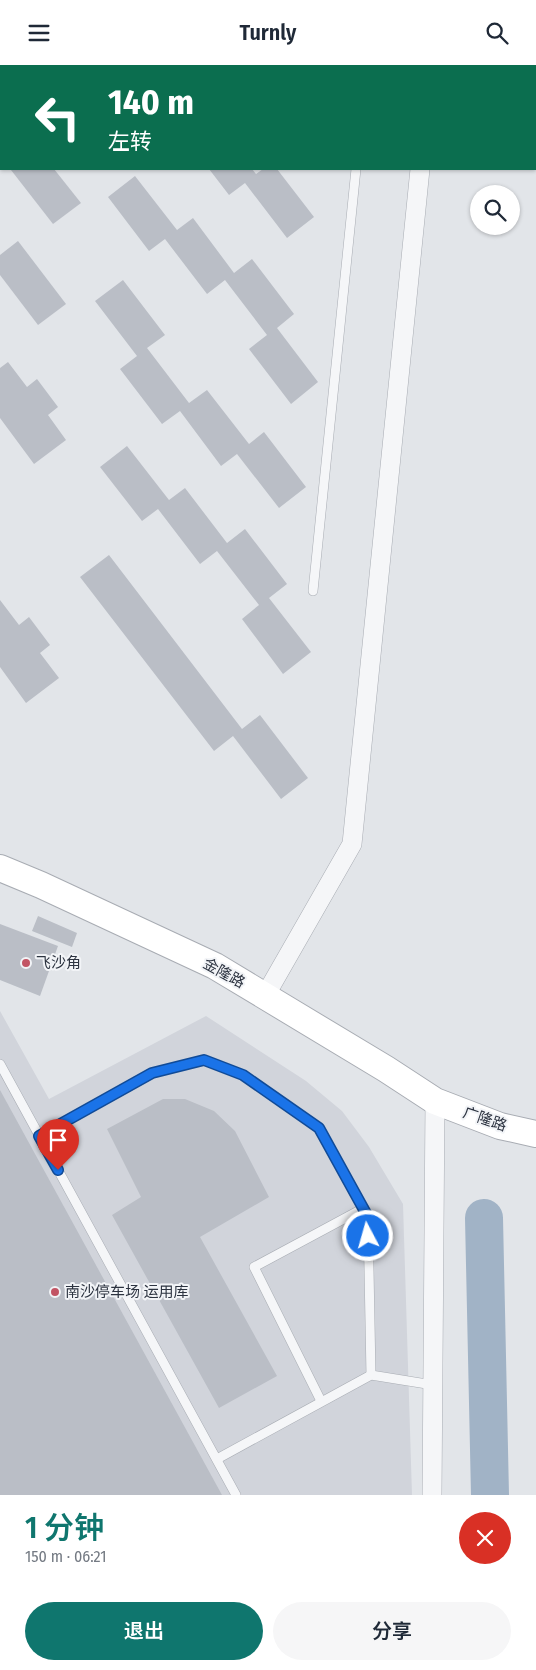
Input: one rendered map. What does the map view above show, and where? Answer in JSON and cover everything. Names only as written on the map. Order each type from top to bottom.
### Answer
[{"type":"main road","name":"金隆路","points":[[0,868],[42,885],[215,966],[386,1069],[435,1101]]},
{"type":"main road","name":"广隆路","points":[[435,1101],[500,1126],[536,1134]]},
{"type":"street","points":[[265,996],[352,844],[420,170]]},
{"type":"street","points":[[432,1495],[435,1101]]},
{"type":"lane","points":[[312,591],[356,170]]},
{"type":"lane","points":[[39,1136],[152,1073],[204,1060],[243,1075],[319,1128],[368,1217],[371,1375]]},
{"type":"lane","points":[[0,1064],[236,1495]]},
{"type":"lane","points":[[320,1401],[254,1267],[364,1208]]},
{"type":"lane","points":[[217,1459],[320,1401],[371,1375],[433,1385]]},
{"type":"shaded area","points":[[0,1011],[49,1099],[206,1016],[306,1081],[342,1111],[369,1147],[403,1204],[412,1495],[0,1495]]},
{"type":"building","points":[[11,170],[55,170],[81,203],[53,224]]},
{"type":"building","points":[[210,170],[253,170],[256,174],[262,170],[278,170],[314,217],[287,238],[245,183],[229,195]]},
{"type":"building","points":[[135,176],[177,230],[193,218],[234,273],[252,259],[294,314],[277,328],[318,382],[291,404],[249,349],[267,335],[225,280],[207,294],[165,239],[149,251],[108,197]]},
{"type":"building","points":[[18,241],[66,304],[38,325],[0,275],[0,255]]},
{"type":"building","points":[[123,280],[165,335],[147,348],[189,403],[207,390],[249,444],[264,432],[306,487],[279,508],[237,454],[221,466],[180,411],[162,424],[120,369],[137,356],[95,301]]},
{"type":"building","points":[[8,362],[27,387],[37,379],[58,407],[48,415],[66,440],[34,464],[0,418],[0,368]]},
{"type":"building","points":[[127,446],[169,500],[185,488],[227,543],[245,529],[287,584],[269,598],[311,652],[283,674],[242,619],[259,605],[217,551],[200,564],[158,509],[142,521],[100,467]]},
{"type":"building","points":[[109,555],[242,729],[260,715],[308,778],[281,799],[233,736],[214,751],[80,577]]},
{"type":"building","points":[[0,600],[19,625],[29,617],[50,645],[40,653],[59,678],[26,703],[0,667]]},
{"type":"building","points":[[38,916],[77,933],[72,947],[32,931]]},
{"type":"building","name":"飞沙角","points":[[0,924],[58,946],[40,996],[0,980]]},
{"type":"building","name":"南沙停车场 运用库","points":[[0,1090],[222,1495],[0,1495]]},
{"type":"building","points":[[163,1099],[185,1099],[214,1111],[235,1131],[269,1197],[200,1237],[277,1376],[219,1408],[112,1215],[141,1197],[107,1129]]},
{"type":"waterway","points":[[484,1218],[490,1495]]},
{"type":"place","name":"飞沙角","points":[[26,963]]},
{"type":"place","name":"南沙停车场 运用库","points":[[55,1292]]},
{"type":"route","points":[[58,1170],[39,1136],[152,1073],[204,1060],[243,1075],[319,1128],[364,1208],[368,1217],[368,1236]]}]
